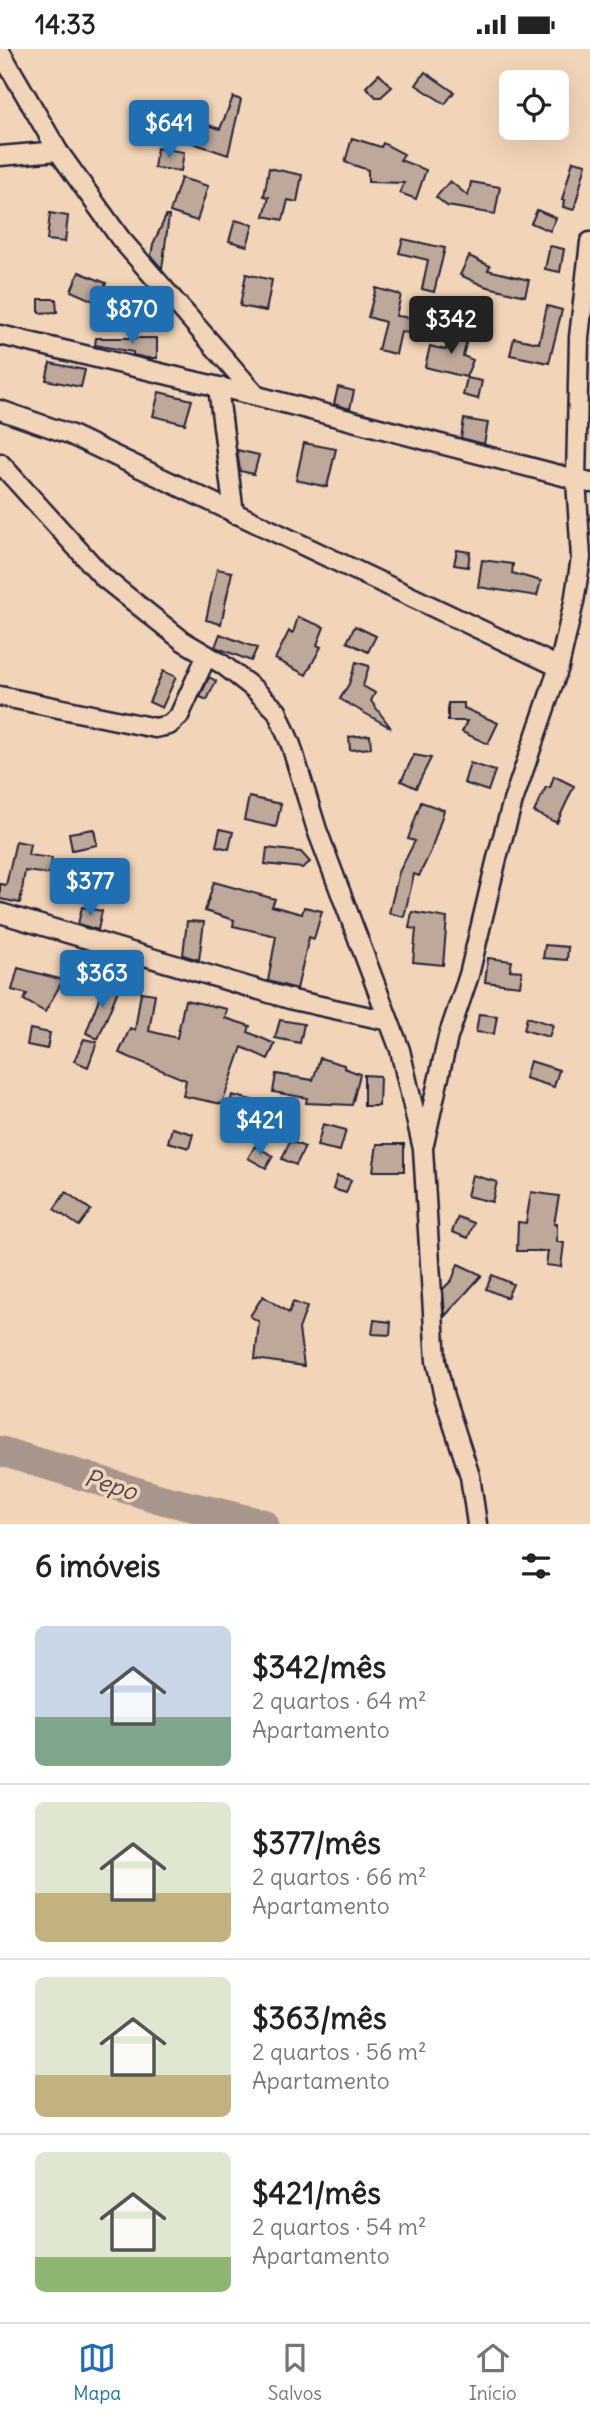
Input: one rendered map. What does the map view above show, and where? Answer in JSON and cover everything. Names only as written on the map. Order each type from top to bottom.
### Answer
[{"type":"street","points":[[0,51],[58,151],[120,238],[257,396]]},
{"type":"street","points":[[0,156],[58,151]]},
{"type":"street","points":[[423,1149],[448,1037],[469,975],[513,801],[559,667],[581,558],[583,482],[579,337],[590,242]]},
{"type":"street","points":[[0,335],[257,396],[583,482]]},
{"type":"street","points":[[218,387],[234,514]]},
{"type":"street","points":[[0,410],[69,434],[559,667]]},
{"type":"street","points":[[0,463],[104,579],[183,641],[253,688],[277,711],[291,745],[317,829],[400,1050],[423,1149],[436,1361],[470,1476],[477,1524]]},
{"type":"street","points":[[0,696],[155,728],[169,725],[179,716],[206,655]]},
{"type":"street","points":[[0,913],[293,1000],[389,1021]]},
{"type":"building","points":[[425,72],[454,92],[445,104],[416,85]]},
{"type":"building","points":[[379,74],[392,87],[381,97],[376,97],[366,87]]},
{"type":"building","points":[[233,97],[241,100],[228,155],[190,142],[197,121],[220,129]]},
{"type":"building","points":[[352,138],[381,147],[383,143],[404,154],[400,160],[426,170],[416,199],[400,193],[404,183],[368,182],[368,170],[345,162]]},
{"type":"building","points":[[157,148],[184,152],[181,171],[154,168]]},
{"type":"building","points":[[573,161],[586,164],[574,210],[563,207],[562,200]]},
{"type":"building","points":[[269,168],[302,175],[297,202],[288,200],[283,220],[264,216],[269,197],[264,196]]},
{"type":"building","points":[[181,178],[208,186],[197,221],[170,212]]},
{"type":"building","points":[[450,181],[468,196],[471,182],[500,187],[495,214],[447,206],[436,197]]},
{"type":"building","points":[[537,210],[556,218],[550,231],[531,223]]},
{"type":"building","points":[[50,213],[68,216],[65,242],[47,240]]},
{"type":"building","points":[[166,216],[169,216],[162,269],[151,256],[153,244]]},
{"type":"building","points":[[235,220],[253,225],[247,246],[229,241]]},
{"type":"building","points":[[403,239],[445,248],[434,292],[422,289],[428,260],[399,253]]},
{"type":"building","points":[[550,246],[564,249],[560,272],[545,269]]},
{"type":"building","points":[[469,256],[490,266],[488,270],[529,280],[525,296],[484,286],[460,275]]},
{"type":"building","points":[[79,272],[106,283],[98,303],[71,291]]},
{"type":"building","points":[[246,274],[272,280],[266,311],[240,306]]},
{"type":"building","points":[[376,288],[401,295],[396,316],[423,319],[421,334],[401,332],[396,354],[378,350],[385,322],[368,317]]},
{"type":"building","points":[[39,299],[56,299],[57,312],[39,313]]},
{"type":"building","points":[[547,306],[562,310],[549,363],[510,355],[514,338],[539,343]]},
{"type":"building","points":[[449,332],[468,335],[463,356],[473,360],[466,377],[425,367],[430,346],[446,350]]},
{"type":"building","points":[[96,338],[157,338],[157,358],[95,345]]},
{"type":"building","points":[[50,363],[85,370],[81,387],[46,380]]},
{"type":"building","points":[[467,378],[482,381],[478,399],[463,395]]},
{"type":"building","points":[[338,387],[354,391],[350,409],[334,404]]},
{"type":"building","points":[[159,392],[192,400],[185,424],[153,416]]},
{"type":"building","points":[[464,419],[488,423],[484,444],[461,438]]},
{"type":"building","points":[[304,443],[336,449],[327,487],[296,480]]},
{"type":"building","points":[[237,450],[259,455],[254,474],[240,471]]},
{"type":"building","points":[[457,550],[470,552],[468,567],[454,565]]},
{"type":"building","points":[[482,560],[513,564],[512,573],[541,581],[537,596],[478,587]]},
{"type":"building","points":[[217,569],[232,572],[221,624],[206,620]]},
{"type":"building","points":[[298,617],[324,627],[317,645],[321,647],[306,675],[275,659],[289,631],[293,633]]},
{"type":"building","points":[[355,626],[376,636],[368,652],[347,642]]},
{"type":"building","points":[[220,634],[257,648],[251,661],[215,647]]},
{"type":"building","points":[[356,662],[369,666],[363,686],[375,693],[371,701],[391,728],[340,699],[349,684]]},
{"type":"building","points":[[163,671],[176,677],[162,708],[149,702]]},
{"type":"building","points":[[209,677],[216,681],[207,700],[200,697]]},
{"type":"building","points":[[448,703],[464,703],[464,708],[498,723],[488,744],[462,732],[467,721],[448,721]]},
{"type":"building","points":[[370,735],[371,748],[350,750],[349,737]]},
{"type":"building","points":[[414,755],[431,758],[416,788],[401,781]]},
{"type":"building","points":[[470,763],[495,771],[488,791],[464,783]]},
{"type":"building","points":[[554,776],[574,786],[557,823],[534,812],[546,787],[550,788]]},
{"type":"building","points":[[249,797],[281,804],[276,827],[244,820]]},
{"type":"building","points":[[421,802],[444,810],[431,851],[419,876],[414,874],[404,917],[389,913],[399,872],[415,841],[408,839]]},
{"type":"building","points":[[94,829],[97,845],[72,850],[69,833]]},
{"type":"building","points":[[220,829],[233,832],[229,849],[216,846]]},
{"type":"building","points":[[16,841],[30,844],[28,855],[52,858],[50,874],[25,871],[20,903],[0,899],[0,884],[6,885]]},
{"type":"building","points":[[267,848],[301,852],[310,862],[302,868],[265,864]]},
{"type":"building","points":[[214,882],[275,899],[272,906],[302,914],[304,907],[322,911],[314,939],[309,937],[297,989],[268,981],[276,936],[233,926],[234,920],[205,911]]},
{"type":"building","points":[[82,907],[102,911],[98,930],[78,924]]},
{"type":"building","points":[[412,912],[447,918],[443,965],[413,962],[416,929],[409,928]]},
{"type":"building","points":[[187,921],[204,922],[199,960],[183,955]]},
{"type":"building","points":[[545,945],[568,947],[567,960],[543,958]]},
{"type":"building","points":[[488,958],[512,961],[510,970],[522,971],[520,986],[485,982]]},
{"type":"building","points":[[18,968],[63,980],[45,1012],[24,1000],[27,994],[12,990]]},
{"type":"building","points":[[105,982],[119,988],[98,1039],[86,1033]]},
{"type":"building","points":[[141,992],[155,994],[149,1031],[177,1038],[185,1000],[227,1009],[225,1018],[250,1026],[248,1032],[275,1044],[268,1059],[242,1047],[222,1104],[183,1096],[186,1080],[119,1053],[130,1028],[135,1030]]},
{"type":"building","points":[[479,1014],[497,1016],[494,1034],[476,1032]]},
{"type":"building","points":[[527,1017],[553,1025],[549,1037],[524,1030]]},
{"type":"building","points":[[280,1020],[304,1024],[300,1043],[275,1038]]},
{"type":"building","points":[[30,1029],[50,1033],[47,1049],[27,1045]]},
{"type":"building","points":[[84,1039],[97,1042],[88,1067],[74,1061]]},
{"type":"building","points":[[320,1058],[344,1065],[344,1068],[360,1074],[352,1105],[306,1103],[307,1098],[273,1092],[276,1074],[313,1080]]},
{"type":"building","points":[[530,1061],[559,1070],[554,1087],[525,1078]]},
{"type":"building","points":[[364,1075],[380,1076],[379,1106],[364,1106]]},
{"type":"building","points":[[232,1095],[259,1102],[257,1118],[228,1111]]},
{"type":"building","points":[[323,1124],[346,1130],[340,1151],[317,1146]]},
{"type":"building","points":[[172,1128],[193,1134],[189,1148],[168,1142]]},
{"type":"building","points":[[290,1141],[305,1147],[296,1165],[282,1159]]},
{"type":"building","points":[[377,1144],[404,1144],[404,1171],[373,1171]]},
{"type":"building","points":[[255,1146],[273,1156],[266,1168],[248,1158]]},
{"type":"building","points":[[472,1175],[497,1182],[492,1202],[467,1196]]},
{"type":"building","points":[[337,1176],[351,1180],[346,1193],[333,1189]]},
{"type":"building","points":[[66,1192],[91,1210],[79,1226],[54,1209]]},
{"type":"building","points":[[531,1192],[559,1196],[554,1224],[557,1224],[557,1242],[564,1243],[561,1267],[546,1265],[548,1251],[517,1251],[518,1222],[526,1223]]},
{"type":"building","points":[[458,1217],[474,1223],[468,1238],[452,1232]]},
{"type":"building","points":[[458,1264],[482,1275],[445,1316],[443,1289],[452,1280]]},
{"type":"building","points":[[492,1275],[513,1284],[507,1298],[486,1289]]},
{"type":"building","points":[[263,1296],[289,1313],[293,1302],[307,1307],[299,1329],[304,1366],[255,1359],[259,1322],[250,1316]]},
{"type":"building","points":[[374,1320],[391,1322],[390,1335],[372,1334]]},
{"type":"waterway","name":"Pepo","points":[[0,1451],[164,1500],[264,1524]]}]
